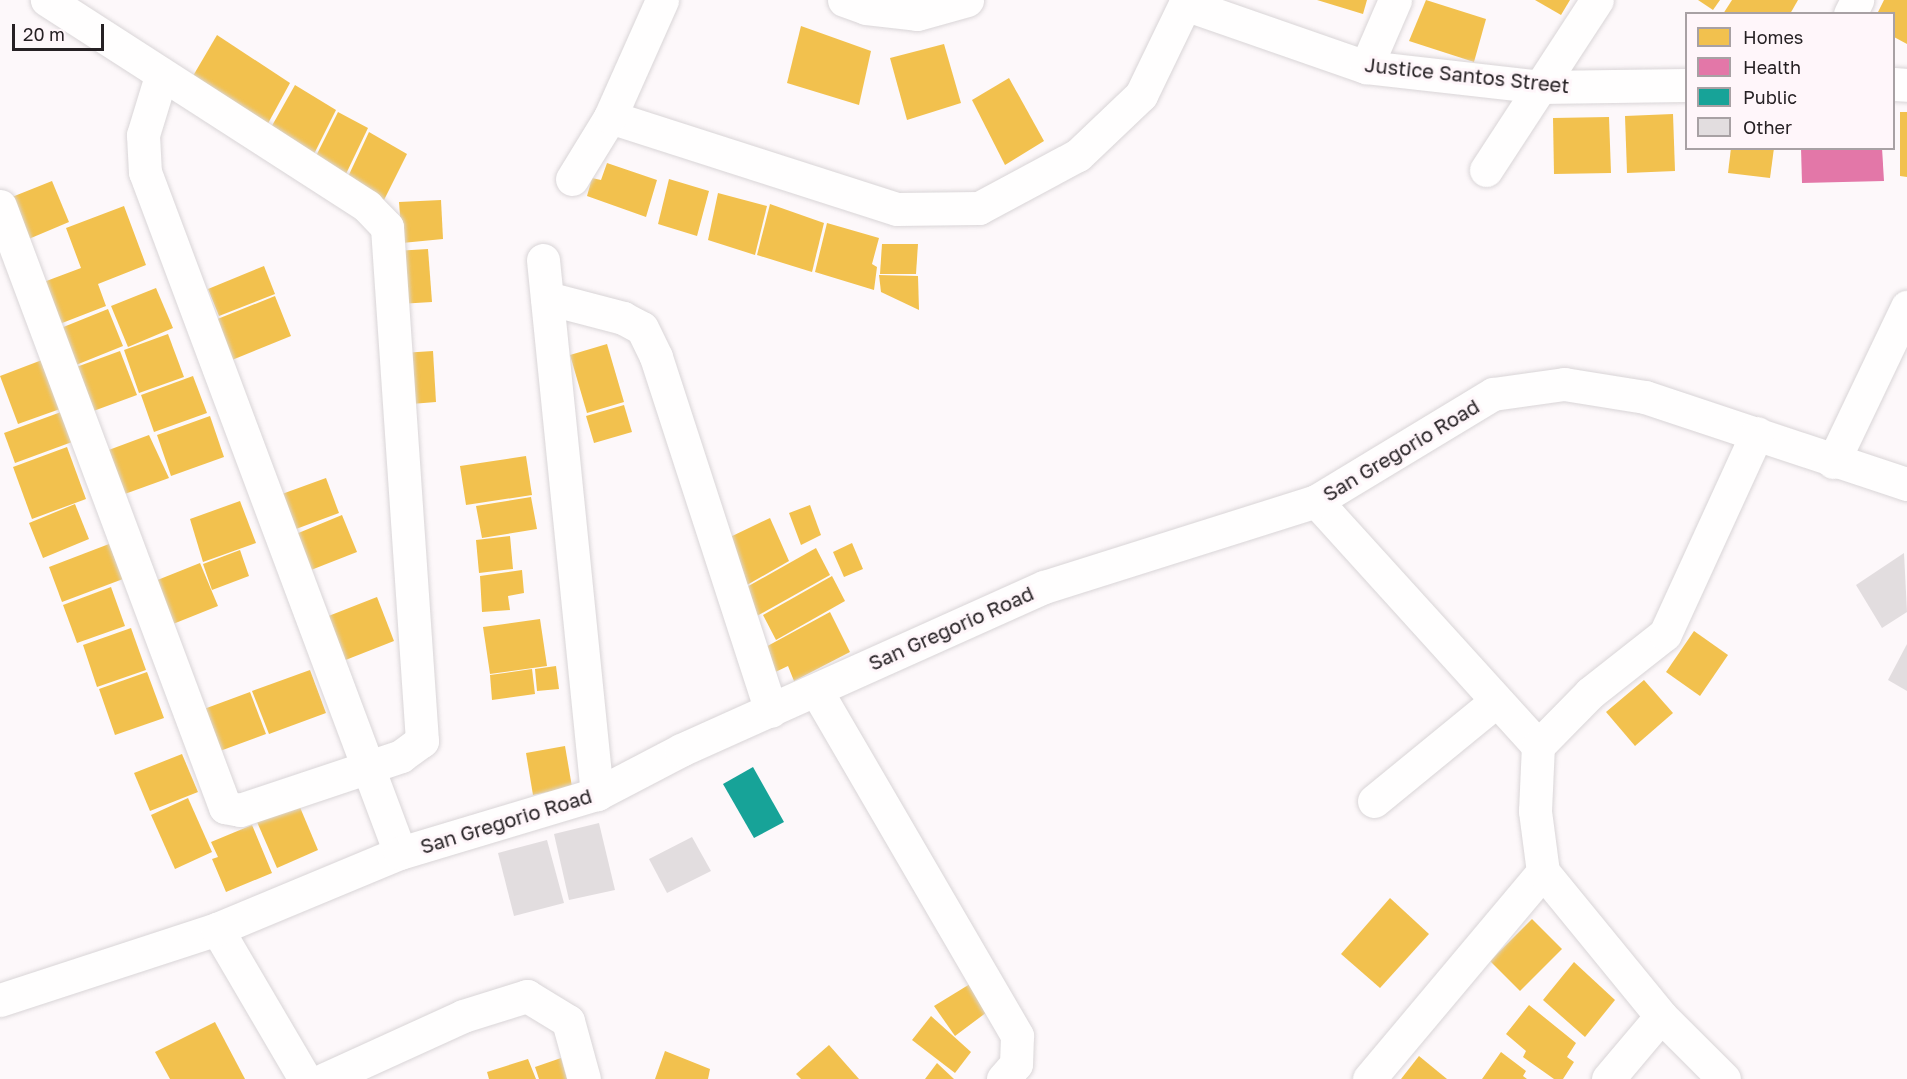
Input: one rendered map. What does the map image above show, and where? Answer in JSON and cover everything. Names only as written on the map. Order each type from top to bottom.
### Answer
[{"type":"street","points":[[0,206],[225,807],[240,810],[401,756],[422,741],[387,227],[367,206],[161,76],[98,30],[47,0]]},
{"type":"street","points":[[572,179],[610,117],[662,0]]},
{"type":"street","points":[[844,0],[866,8],[917,14],[967,0]]},
{"type":"street","points":[[1366,67],[1395,0]]},
{"type":"street","points":[[1486,170],[1597,0]]},
{"type":"street","points":[[610,117],[897,209],[979,208],[1078,155],[1141,94],[1186,2]]},
{"type":"street","name":"Justice Santos Street","points":[[1186,2],[1366,67],[1541,87],[1685,85]]},
{"type":"street","points":[[161,76],[143,135],[145,172],[400,853]]},
{"type":"street","points":[[543,260],[597,794]]},
{"type":"street","points":[[547,298],[623,318],[642,327],[656,357],[771,711]]},
{"type":"street","points":[[1833,462],[1907,307]]},
{"type":"street","name":"San Gregorio Road","points":[[0,1000],[217,929],[400,853],[597,794],[681,750],[1044,587],[1316,501],[1493,394],[1564,384],[1645,397],[1756,433],[1833,462],[1907,484]]},
{"type":"street","points":[[1724,1079],[1661,1016],[1543,872],[1535,811],[1538,746],[1590,693],[1665,634],[1756,433]]},
{"type":"street","points":[[1316,501],[1495,702],[1538,746]]},
{"type":"street","points":[[816,690],[1017,1036],[1016,1064],[1003,1079]]},
{"type":"street","points":[[1374,801],[1495,702]]},
{"type":"street","points":[[1369,1079],[1543,872]]},
{"type":"street","points":[[217,929],[305,1079]]},
{"type":"street","points":[[325,1079],[463,1016],[527,996],[568,1021],[584,1079]]},
{"type":"street","points":[[1608,1079],[1661,1016]]},
{"type":"building: Homes","points":[[1317,0],[1367,0],[1363,14]]},
{"type":"building: Homes","points":[[1426,0],[1486,19],[1474,62],[1409,41]]},
{"type":"building: Homes","points":[[1535,0],[1570,0],[1561,15]]},
{"type":"building: Homes","points":[[1698,0],[1720,0],[1713,10]]},
{"type":"building: Homes","points":[[1732,0],[1798,0],[1791,12],[1724,12]]},
{"type":"building: Homes","points":[[1884,0],[1907,0],[1907,44],[1895,38],[1895,12],[1878,12]]},
{"type":"building: Homes","points":[[801,26],[871,51],[859,105],[787,83]]},
{"type":"building: Homes","points":[[217,35],[290,83],[265,129],[190,81]]},
{"type":"building: Homes","points":[[944,44],[961,103],[907,120],[890,58]]},
{"type":"building: Homes","points":[[1009,78],[1044,141],[1005,165],[972,100]]},
{"type":"building: Homes","points":[[295,85],[336,110],[313,156],[269,131]]},
{"type":"building: Homes","points":[[338,112],[368,128],[345,176],[315,158]]},
{"type":"building: Homes","points":[[1900,112],[1907,112],[1907,177],[1900,176]]},
{"type":"building: Homes","points":[[1673,114],[1675,171],[1627,173],[1625,116]]},
{"type":"building: Homes","points":[[1609,117],[1611,173],[1554,174],[1553,118]]},
{"type":"building: Homes","points":[[369,132],[407,154],[384,200],[346,181]]},
{"type":"building: Homes","points":[[1731,150],[1774,150],[1770,178],[1728,173]]},
{"type":"building: Homes","points":[[607,163],[657,180],[646,217],[587,196],[592,178],[601,180]]},
{"type":"building: Homes","points":[[669,179],[709,191],[697,236],[658,224]]},
{"type":"building: Homes","points":[[52,181],[69,222],[24,241],[7,199]]},
{"type":"building: Homes","points":[[718,193],[767,206],[755,255],[708,240]]},
{"type":"building: Homes","points":[[441,200],[443,239],[402,243],[399,202]]},
{"type":"building: Homes","points":[[770,204],[824,223],[812,272],[757,255]]},
{"type":"building: Homes","points":[[124,206],[146,265],[98,284],[106,306],[57,325],[41,283],[81,268],[66,228]]},
{"type":"building: Homes","points":[[827,223],[879,238],[872,264],[877,267],[874,290],[815,272]]},
{"type":"building: Homes","points":[[882,244],[918,244],[916,274],[880,274]]},
{"type":"building: Homes","points":[[428,249],[432,302],[399,304],[395,251]]},
{"type":"building: Homes","points":[[264,266],[275,294],[219,316],[208,289]]},
{"type":"building: Homes","points":[[879,275],[918,276],[919,310],[881,292]]},
{"type":"building: Homes","points":[[156,288],[173,328],[128,347],[111,306]]},
{"type":"building: Homes","points":[[275,296],[291,336],[232,360],[215,320]]},
{"type":"building: Homes","points":[[108,309],[123,346],[71,367],[56,330]]},
{"type":"building: Homes","points":[[168,334],[184,377],[139,393],[124,350]]},
{"type":"building: Homes","points":[[607,344],[624,402],[587,413],[570,355]]},
{"type":"building: Homes","points":[[120,351],[137,395],[88,413],[71,369]]},
{"type":"building: Homes","points":[[433,351],[436,402],[411,404],[402,353]]},
{"type":"building: Homes","points":[[42,360],[60,409],[18,424],[0,376]]},
{"type":"building: Homes","points":[[193,376],[207,413],[154,432],[141,395]]},
{"type":"building: Homes","points":[[624,405],[632,432],[594,443],[586,416]]},
{"type":"building: Homes","points":[[61,412],[72,442],[15,463],[4,433]]},
{"type":"building: Homes","points":[[210,416],[224,457],[171,476],[157,435]]},
{"type":"building: Homes","points":[[149,435],[169,478],[122,495],[106,451]]},
{"type":"building: Homes","points":[[67,447],[86,499],[32,519],[13,467]]},
{"type":"building: Homes","points":[[526,456],[532,495],[466,505],[460,466]]},
{"type":"building: Homes","points":[[326,478],[339,513],[296,529],[282,494]]},
{"type":"building: Homes","points":[[531,497],[537,529],[482,538],[476,506]]},
{"type":"building: Homes","points":[[240,501],[256,543],[203,562],[190,519]]},
{"type":"building: Homes","points":[[75,504],[89,539],[43,558],[29,523]]},
{"type":"building: Homes","points":[[810,505],[821,535],[801,545],[789,513]]},
{"type":"building: Homes","points":[[342,515],[357,552],[311,570],[296,534]]},
{"type":"building: Homes","points":[[770,518],[789,561],[740,589],[726,539]]},
{"type":"building: Homes","points":[[510,536],[513,569],[479,573],[476,540]]},
{"type":"building: Homes","points":[[852,543],[863,569],[844,577],[833,552]]},
{"type":"building: Homes","points":[[109,544],[123,579],[62,602],[49,567]]},
{"type":"building: Homes","points":[[816,548],[830,575],[757,616],[745,588]]},
{"type":"building: Homes","points":[[240,550],[249,576],[212,590],[203,564]]},
{"type":"building: Homes","points":[[200,563],[218,606],[173,624],[155,581]]},
{"type":"building: Homes","points":[[522,570],[524,593],[508,596],[510,610],[482,612],[480,576]]},
{"type":"building: Homes","points":[[832,576],[845,601],[776,640],[763,615]]},
{"type":"building: Homes","points":[[111,587],[125,626],[77,643],[63,605]]},
{"type":"building: Homes","points":[[377,597],[394,641],[343,661],[326,617]]},
{"type":"building: Homes","points":[[830,612],[850,652],[794,681],[788,666],[769,675],[762,649]]},
{"type":"building: Homes","points":[[540,619],[547,666],[490,674],[483,627]]},
{"type":"building: Homes","points":[[131,628],[146,670],[97,687],[83,645]]},
{"type":"building: Homes","points":[[1694,631],[1728,655],[1700,696],[1666,672]]},
{"type":"building: Homes","points":[[556,666],[559,689],[537,691],[535,669]]},
{"type":"building: Homes","points":[[532,669],[535,694],[492,700],[490,675]]},
{"type":"building: Homes","points":[[310,670],[326,713],[269,734],[252,691]]},
{"type":"building: Homes","points":[[147,672],[164,718],[115,735],[99,689]]},
{"type":"building: Homes","points":[[1644,680],[1673,713],[1635,746],[1606,712]]},
{"type":"building: Homes","points":[[250,692],[266,734],[220,751],[204,709]]},
{"type":"building: Homes","points":[[565,746],[572,787],[533,795],[526,753]]},
{"type":"building: Homes","points":[[182,754],[198,792],[150,811],[134,773]]},
{"type":"building: Homes","points":[[188,798],[212,852],[175,869],[151,815]]},
{"type":"building: Homes","points":[[299,805],[318,850],[277,868],[257,822]]},
{"type":"building: Homes","points":[[252,825],[272,873],[226,892],[212,859],[218,857],[211,842]]},
{"type":"building: Homes","points":[[1390,898],[1429,934],[1380,988],[1341,954]]},
{"type":"building: Homes","points":[[1532,919],[1562,949],[1520,991],[1490,961]]},
{"type":"building: Homes","points":[[1574,962],[1615,1000],[1585,1037],[1543,1000]]},
{"type":"building: Homes","points":[[970,984],[987,1012],[955,1036],[934,1006]]},
{"type":"building: Homes","points":[[1529,1005],[1576,1043],[1567,1057],[1574,1062],[1563,1079],[1554,1079],[1523,1057],[1526,1051],[1506,1034]]},
{"type":"building: Homes","points":[[931,1016],[971,1052],[955,1073],[912,1040]]},
{"type":"building: Homes","points":[[215,1022],[245,1079],[170,1079],[155,1052]]},
{"type":"building: Homes","points":[[829,1045],[859,1079],[801,1079],[796,1074]]},
{"type":"building: Homes","points":[[665,1051],[710,1069],[708,1079],[655,1079]]},
{"type":"building: Homes","points":[[1501,1052],[1526,1071],[1523,1076],[1527,1079],[1482,1079]]},
{"type":"building: Homes","points":[[1419,1056],[1447,1079],[1401,1079]]},
{"type":"building: Homes","points":[[561,1058],[567,1079],[539,1079],[535,1067]]},
{"type":"building: Homes","points":[[528,1059],[536,1079],[489,1079],[487,1072]]},
{"type":"building: Homes","points":[[937,1063],[954,1079],[925,1079]]},
{"type":"building: Health","points":[[1801,150],[1882,150],[1884,181],[1802,183]]},
{"type":"building: Public","points":[[753,767],[784,822],[754,838],[723,784]]},
{"type":"building: Other","points":[[1904,553],[1907,612],[1882,628],[1856,585]]},
{"type":"building: Other","points":[[1907,644],[1907,691],[1888,680]]},
{"type":"building: Other","points":[[599,823],[615,890],[569,900],[554,834]]},
{"type":"building: Other","points":[[692,837],[711,871],[667,893],[649,859]]},
{"type":"building: Other","points":[[547,840],[564,903],[514,916],[498,853]]}]
